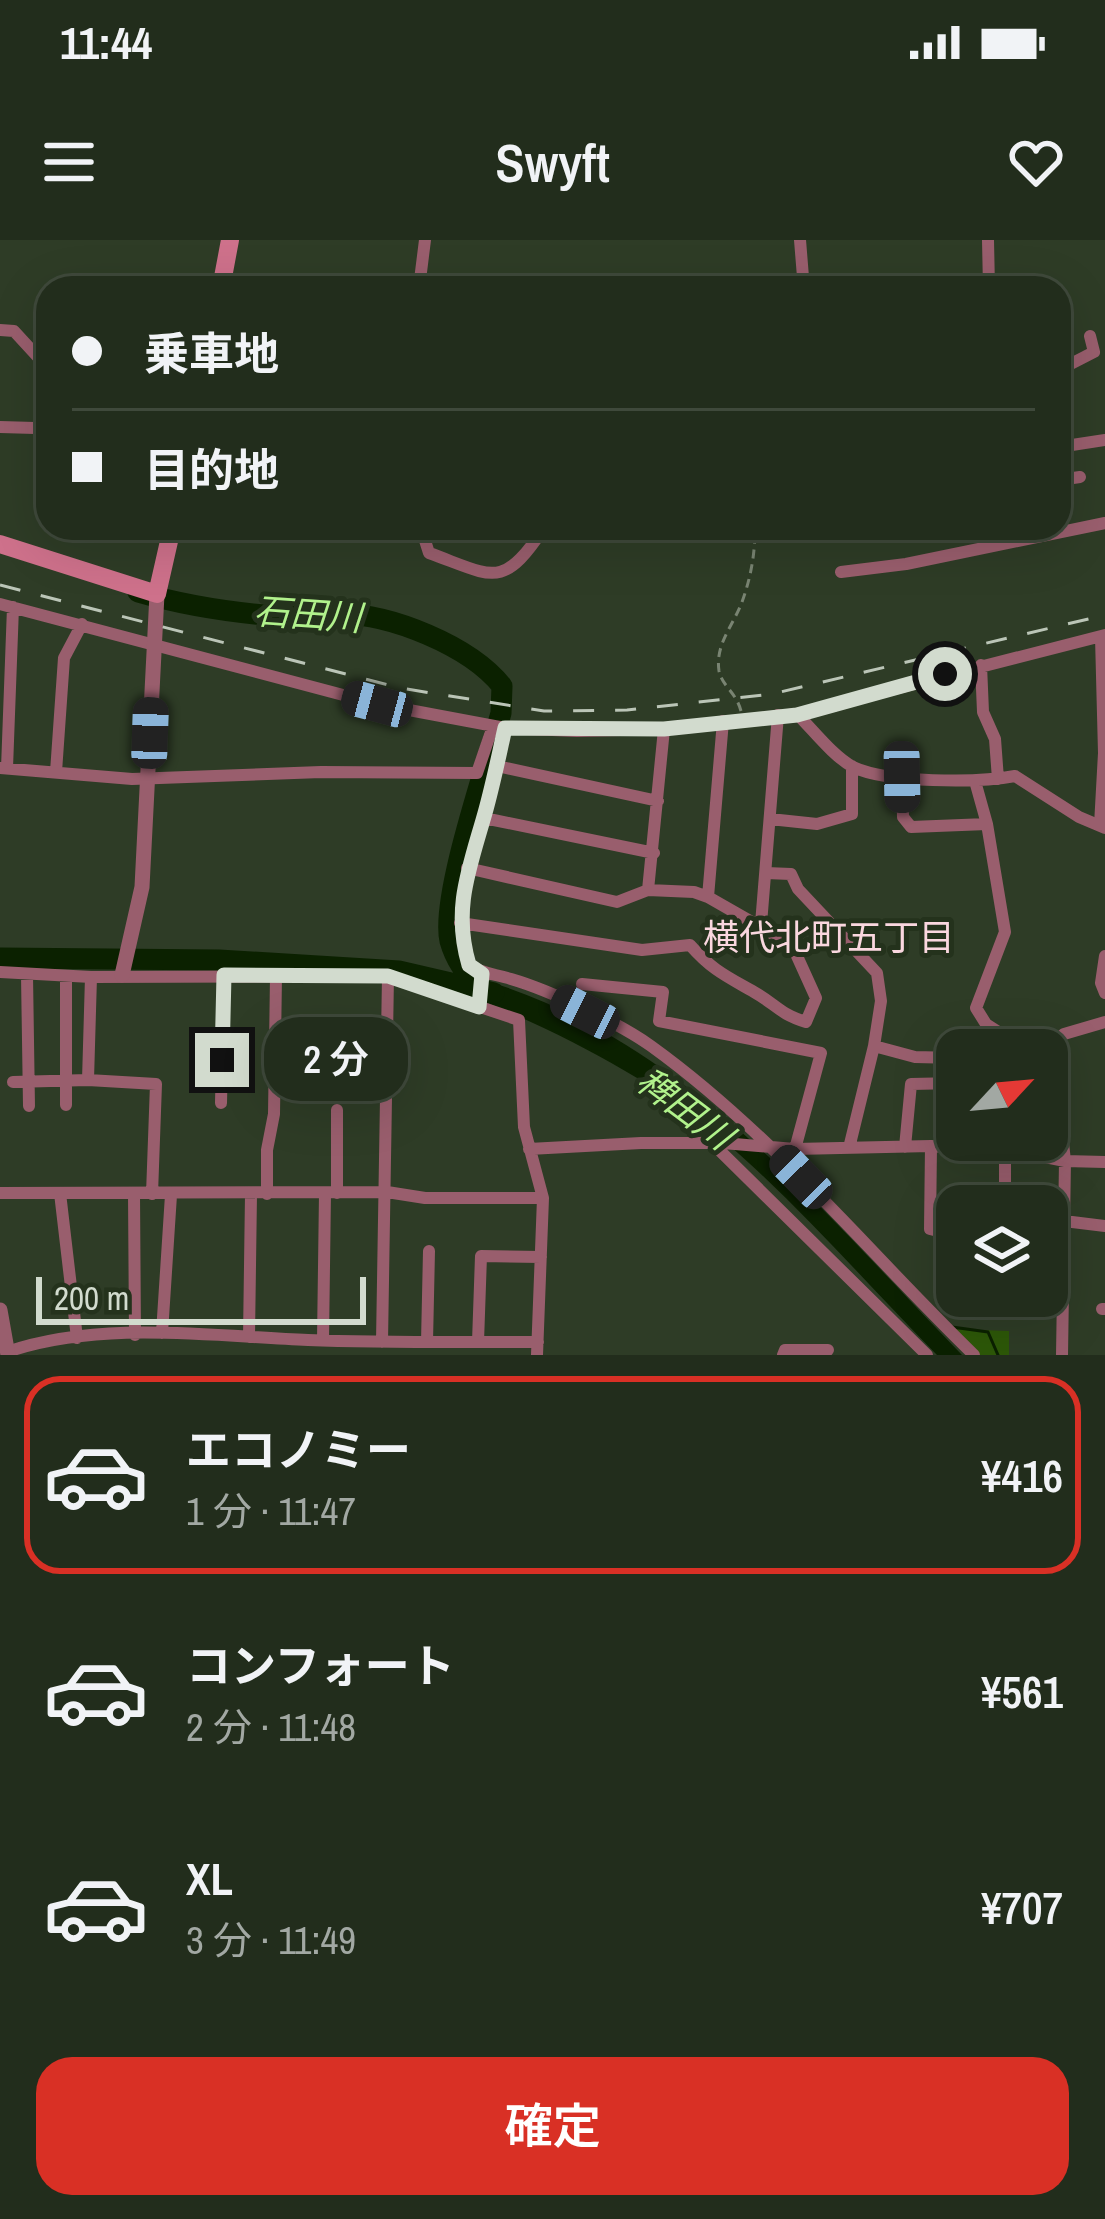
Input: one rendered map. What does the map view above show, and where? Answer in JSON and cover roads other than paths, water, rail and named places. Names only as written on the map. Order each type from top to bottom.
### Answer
[{"type":"main road","points":[[223,276],[230,240]]},
{"type":"main road","points":[[0,544],[157,594],[169,540]]},
{"type":"street","points":[[420,276],[424,240]]},
{"type":"street","points":[[800,240],[803,276]]},
{"type":"street","points":[[988,240],[989,276]]},
{"type":"street","points":[[0,330],[14,331],[36,355]]},
{"type":"street","points":[[1071,364],[1094,352],[1090,336]]},
{"type":"street","points":[[0,427],[35,428]]},
{"type":"street","points":[[1071,445],[1105,440]]},
{"type":"street","points":[[1071,478],[1080,477]]},
{"type":"street","points":[[1071,530],[1105,523]]},
{"type":"street","points":[[425,540],[429,553],[491,575],[510,570],[536,540]]},
{"type":"street","points":[[841,572],[1020,540]]},
{"type":"street","points":[[122,975],[142,887],[157,594]]},
{"type":"street","points":[[499,727],[477,773],[149,778],[3,768],[6,606],[377,704],[499,727],[664,729],[797,715],[1103,636],[1102,827],[1015,776],[975,781],[902,777],[851,766],[797,715]]},
{"type":"street","points":[[56,772],[64,658],[82,624]]},
{"type":"street","points":[[981,664],[983,712],[995,739],[998,779]]},
{"type":"street","points":[[761,924],[778,715]]},
{"type":"street","points":[[708,897],[723,721]]},
{"type":"street","points":[[499,727],[497,766],[467,868],[460,922],[469,965],[482,974],[510,978],[553,996],[648,1044],[769,1146],[974,1355]]},
{"type":"street","points":[[648,890],[664,729]]},
{"type":"street","points":[[497,766],[658,801]]},
{"type":"street","points":[[770,819],[817,824],[852,814],[851,766]]},
{"type":"street","points":[[902,777],[903,817],[911,826],[987,824]]},
{"type":"street","points":[[975,781],[1005,932],[976,1008],[993,1029]]},
{"type":"street","points":[[484,818],[653,853]]},
{"type":"street","points":[[460,922],[642,950],[689,945],[712,971],[759,995],[779,1013],[806,1022],[816,998],[792,946],[708,897],[648,890],[617,902],[467,868]]},
{"type":"street","points":[[766,873],[791,874],[798,889],[877,974],[881,1000],[874,1046],[849,1148]]},
{"type":"street","points":[[1105,956],[1101,982],[1105,993]]},
{"type":"street","points":[[0,972],[388,976],[519,1020],[524,1126],[542,1198],[537,1349],[478,1342],[314,1345],[162,1333],[42,1340],[8,1353],[0,1310]]},
{"type":"street","points":[[479,1007],[482,974]]},
{"type":"street","points":[[27,975],[29,1106]]},
{"type":"street","points":[[221,1103],[224,975]]},
{"type":"street","points":[[65,1105],[66,976]]},
{"type":"street","points":[[88,1080],[91,976]]},
{"type":"street","points":[[267,1194],[267,1150],[274,1114],[276,976]]},
{"type":"street","points":[[377,1346],[387,1192],[388,976]]},
{"type":"street","points":[[582,984],[663,992],[659,1021],[821,1053],[795,1149]]},
{"type":"street","points":[[1068,1033],[1105,1022]]},
{"type":"street","points":[[874,1046],[936,1058]]},
{"type":"street","points":[[13,1082],[156,1084],[152,1195]]},
{"type":"street","points":[[905,1147],[910,1084],[936,1083]]},
{"type":"street","points":[[314,1345],[338,1110]]},
{"type":"street","points":[[530,1148],[717,1143],[795,1149],[936,1146]]},
{"type":"street","points":[[717,1143],[927,1355]]},
{"type":"street","points":[[931,1146],[930,1229],[936,1230]]},
{"type":"street","points":[[1065,1185],[1065,1161],[1105,1162]]},
{"type":"street","points":[[0,1193],[387,1192],[425,1198],[542,1198]]},
{"type":"street","points":[[61,1193],[77,1338]]},
{"type":"street","points":[[134,1194],[135,1335]]},
{"type":"street","points":[[249,1337],[251,1194]]},
{"type":"street","points":[[162,1333],[171,1195]]},
{"type":"street","points":[[1068,1221],[1105,1226]]},
{"type":"street","points":[[429,1251],[431,1346]]},
{"type":"street","points":[[478,1342],[481,1256],[541,1257]]},
{"type":"street","points":[[1062,1355],[1063,1317]]},
{"type":"street","points":[[783,1355],[785,1350],[828,1347]]},
{"type":"water","points":[[476,978],[550,1004],[618,1040],[682,1083],[800,1186],[962,1355],[937,1355],[778,1190],[694,1117],[604,1059],[474,997],[471,982]]},
{"type":"waterway","name":"石田川","points":[[138,592],[248,613],[381,619],[450,645],[502,686],[501,713],[458,863],[449,921],[455,954],[480,988]]},
{"type":"waterway","name":"稗田川","points":[[0,958],[219,960],[399,971],[494,993]]},
{"type":"waterway","points":[[952,1327],[988,1332],[998,1355]]},
{"type":"railway","points":[[0,585],[400,688],[544,711],[627,710],[772,694],[1105,615]]},
{"type":"district","name":"横代北町五丁目","points":[[829,937]]}]
